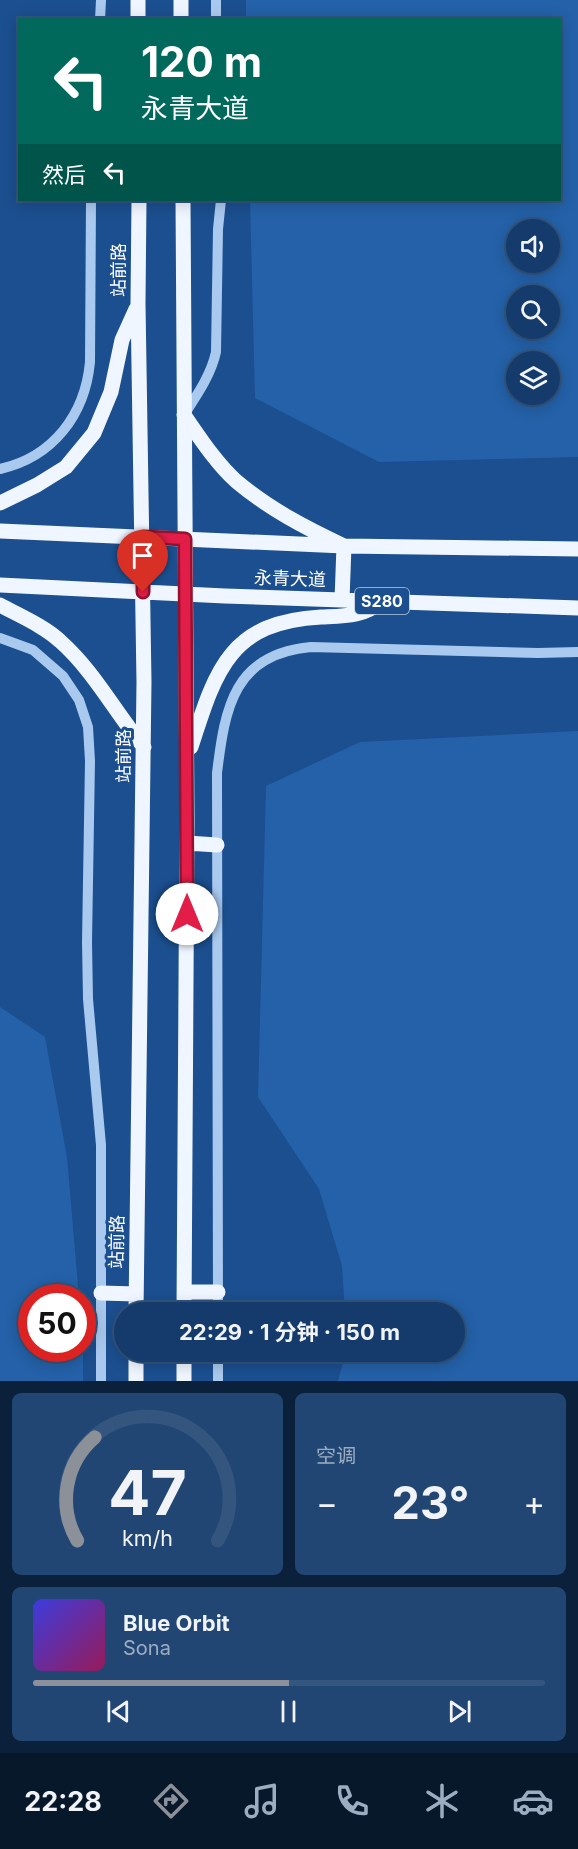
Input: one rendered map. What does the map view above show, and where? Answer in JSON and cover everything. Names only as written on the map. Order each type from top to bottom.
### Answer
[{"type":"main road","points":[[138,0],[138,18]]},
{"type":"main road","points":[[181,0],[181,18]]},
{"type":"main road","name":"站前路","points":[[136,1302],[144,747],[143,537],[138,303],[139,201]]},
{"type":"main road","points":[[183,201],[187,761],[184,1302]]},
{"type":"main road","points":[[0,503],[66,467],[94,433],[111,392],[122,340],[138,303]]},
{"type":"main road","points":[[184,415],[208,449],[236,480],[274,510],[344,546],[342,600]]},
{"type":"main road","name":"永青大道","points":[[0,531],[226,539],[344,546],[578,549]]},
{"type":"main road","name":"永青大道","points":[[0,585],[578,608]]},
{"type":"main road","points":[[187,761],[206,698],[222,666],[239,643],[268,626],[292,618],[360,615],[372,610],[382,601]]},
{"type":"main road","points":[[0,605],[58,639],[86,666],[121,718],[144,747]]},
{"type":"main road","points":[[187,843],[216,845]]},
{"type":"main road","points":[[184,1292],[218,1292]]},
{"type":"main road","points":[[101,1293],[136,1294]]},
{"type":"main road","points":[[136,1362],[136,1381]]},
{"type":"main road","points":[[184,1362],[184,1381]]},
{"type":"street","points":[[100,18],[101,0]]},
{"type":"street","points":[[216,0],[216,18]]},
{"type":"street","points":[[0,469],[38,455],[57,439],[72,419],[85,393],[90,362],[91,201]]},
{"type":"street","points":[[184,415],[204,384],[213,366],[216,352],[218,229],[221,201]]},
{"type":"street","points":[[0,638],[33,650],[63,676],[79,700],[88,727],[90,761],[88,999],[101,1145],[101,1381]]},
{"type":"street","points":[[218,1302],[217,772],[223,729],[233,698],[243,680],[262,661],[281,652],[311,647],[527,653],[578,652]]},
{"type":"street","points":[[218,1362],[218,1381]]},
{"type":"shaded area","points":[[246,0],[578,0],[578,457],[379,462],[255,398],[250,201],[561,201],[561,18],[246,18]]},
{"type":"shaded area","points":[[578,731],[578,1381],[338,1381],[343,1362],[465,1362],[465,1302],[344,1302],[342,1266],[319,1189],[258,1097],[266,786],[360,742]]},
{"type":"shaded area","points":[[0,1007],[45,1037],[67,1157],[78,1284],[18,1284],[18,1362],[83,1362],[83,1381],[0,1381]]},
{"type":"route","points":[[143,592],[143,537],[185,539],[187,914]]}]
